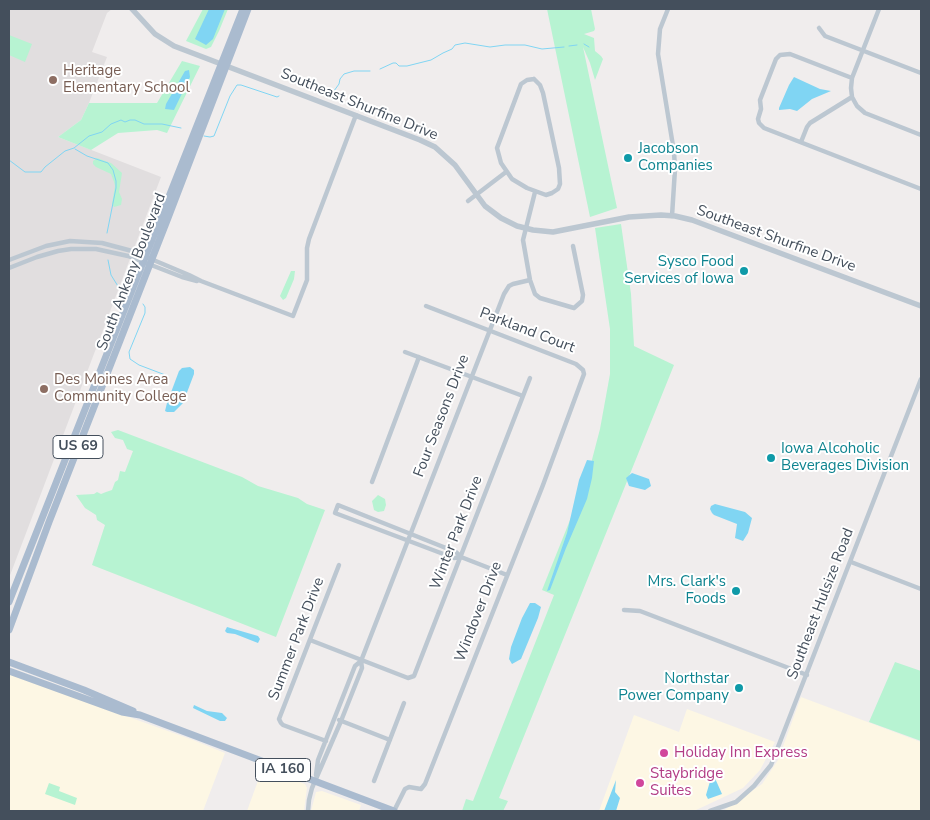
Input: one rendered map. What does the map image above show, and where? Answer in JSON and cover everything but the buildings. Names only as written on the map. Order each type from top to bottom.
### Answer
[{"type":"main road","name":"South Ankeny Boulevard","points":[[9,602],[151,262],[243,9]]},
{"type":"main road","name":"South Ankeny Boulevard","points":[[9,630],[143,259],[248,9]]},
{"type":"main road","points":[[9,657],[18,665]]},
{"type":"main road","name":"IA 160","points":[[9,662],[115,702],[140,715],[394,811]]},
{"type":"main road","name":"IA 160","points":[[9,671],[122,712],[140,715]]},
{"type":"street","name":"Southeast Shurfine Drive","points":[[132,9],[145,25],[164,41],[223,66],[436,147],[455,165],[484,206],[501,218],[526,229],[554,232],[629,217],[672,216],[692,220],[921,306]]},
{"type":"street","points":[[668,9],[660,29],[658,54],[674,152],[672,216]]},
{"type":"street","points":[[879,9],[852,78],[852,97],[857,106],[866,113],[921,135]]},
{"type":"street","points":[[819,28],[824,36],[921,72]]},
{"type":"street","points":[[852,78],[790,54],[778,56],[760,100],[761,109],[758,121],[764,128],[921,189]]},
{"type":"street","points":[[534,79],[540,85],[543,93],[560,177],[558,189],[546,195],[535,192],[520,185],[506,172],[501,163],[497,148],[521,84],[527,80],[534,79]]},
{"type":"street","points":[[801,142],[810,123],[852,97]]},
{"type":"street","points":[[9,260],[46,246],[70,241],[111,244],[182,277],[201,281],[293,316],[307,280],[307,248],[309,239],[356,115]]},
{"type":"street","points":[[468,201],[506,172]]},
{"type":"street","points":[[535,192],[523,245],[530,280],[535,294],[540,298],[574,308],[582,302],[583,295],[573,246]]},
{"type":"street","points":[[9,268],[46,254],[71,249],[109,251],[143,259]]},
{"type":"street","name":"Four Seasons Drive","points":[[315,782],[318,760],[355,666],[361,661],[506,290],[514,284],[530,280]]},
{"type":"street","name":"Parkland Court","points":[[426,306],[580,366],[583,370],[584,378],[574,404]]},
{"type":"street","points":[[406,352],[523,396]]},
{"type":"street","points":[[372,482],[420,357]]},
{"type":"street","name":"Winter Park Drive","points":[[361,661],[408,678],[413,678],[530,378]]},
{"type":"street","name":"Southeast Hulsize Road","points":[[710,811],[736,802],[754,786],[771,766],[921,379]]},
{"type":"street","name":"Windover Drive","points":[[394,811],[405,789],[409,787],[421,789],[425,784],[574,404]]},
{"type":"street","points":[[461,557],[454,558],[335,513],[338,505],[456,552],[461,557],[507,575]]},
{"type":"street","points":[[851,562],[921,589]]},
{"type":"street","name":"Summer Park Drive","points":[[326,741],[283,725],[280,722],[280,717],[339,565]]},
{"type":"street","points":[[624,610],[640,611],[807,675]]},
{"type":"street","points":[[310,640],[361,661]]},
{"type":"street","name":"Four Seasons Drive","points":[[315,782],[362,668],[361,661]]},
{"type":"street","points":[[374,781],[404,703]]},
{"type":"street","points":[[335,719],[390,740]]},
{"type":"street","points":[[308,811],[309,800],[315,782]]},
{"type":"shaded area","name":"Des Moines Area Community College","points":[[9,9],[112,9],[107,13],[92,52],[107,57],[89,103],[81,120],[58,137],[161,177],[9,578]]},
{"type":"shaded area","points":[[9,674],[225,753],[203,811],[9,811]]},
{"type":"shaded area","points":[[801,697],[921,742],[921,811],[723,811],[762,784],[778,760]]},
{"type":"shaded area","points":[[687,709],[775,742],[760,770],[743,788],[694,811],[599,811],[634,715],[679,732]]},
{"type":"shaded area","points":[[263,767],[305,784],[307,788],[304,811],[247,811]]},
{"type":"shaded area","points":[[322,791],[361,805],[359,811],[311,811],[316,792]]},
{"type":"green space","points":[[203,9],[228,9],[211,47],[206,49],[186,41]]},
{"type":"green space","points":[[547,9],[591,9],[595,29],[584,34],[594,38],[595,51],[603,59],[595,80],[583,47],[617,208],[590,217]]},
{"type":"green space","points":[[9,35],[32,44],[25,62],[9,55]]},
{"type":"green space","points":[[182,61],[200,66],[167,133],[157,130],[118,133],[91,150],[58,137],[81,120],[89,103],[157,103]]},
{"type":"green space","points":[[97,158],[111,163],[122,173],[119,192],[122,199],[121,205],[114,207],[112,204],[114,182],[111,174],[93,164],[93,161]]},
{"type":"green space","points":[[621,224],[631,294],[634,346],[674,365],[499,798],[508,801],[503,811],[462,811],[466,799],[473,801],[554,595],[542,590],[588,475],[600,429],[610,374],[610,329],[595,228]]},
{"type":"green space","points":[[291,271],[295,271],[294,279],[286,298],[283,300],[280,296]]},
{"type":"green space","points":[[118,430],[242,477],[258,486],[298,498],[307,504],[325,510],[276,637],[92,565],[105,525],[97,520],[96,515],[85,508],[76,495],[94,494],[97,492],[101,494],[112,490],[115,482],[118,480],[120,471],[125,472],[133,451],[127,449],[123,440],[115,438],[111,432]]},
{"type":"green space","points":[[378,495],[385,499],[384,511],[378,512],[374,510],[372,501]]},
{"type":"green space","points":[[895,662],[921,671],[921,741],[869,722]]},
{"type":"green space","points":[[49,783],[60,787],[59,791],[77,798],[75,805],[45,794]]},
{"type":"water","points":[[209,9],[225,9],[213,39],[206,45],[195,39]]},
{"type":"water","points":[[189,70],[190,77],[174,110],[165,109],[185,71]]},
{"type":"water","points":[[794,77],[820,89],[831,91],[812,99],[797,111],[790,109],[779,110]]},
{"type":"water","points":[[190,367],[194,370],[194,374],[183,403],[174,412],[165,411],[179,371],[182,368]]},
{"type":"water","points":[[587,460],[594,461],[587,499],[550,590],[547,591],[567,533],[579,480]]},
{"type":"water","points":[[632,473],[649,479],[651,486],[645,490],[629,486],[626,478]]},
{"type":"water","points":[[715,504],[745,512],[752,518],[748,533],[743,541],[735,538],[737,524],[712,513],[711,506]]},
{"type":"water","points":[[530,603],[535,603],[541,607],[538,618],[521,659],[512,664],[509,659],[511,647]]},
{"type":"water","points":[[227,627],[258,636],[260,639],[258,643],[235,634],[227,633],[225,631]]},
{"type":"water","points":[[194,705],[207,711],[222,713],[227,718],[225,721],[220,721],[193,708]]},
{"type":"water","points":[[714,776],[722,794],[708,799],[706,795],[711,778]]},
{"type":"water","points":[[616,780],[615,792],[620,798],[616,811],[604,811]]},
{"type":"waterway","points":[[380,69],[393,63],[399,66],[407,66],[431,60],[452,49],[455,45],[465,43],[490,47],[505,45],[525,45],[542,49],[564,47]]},
{"type":"waterway","points":[[584,44],[589,47]]},
{"type":"waterway","points":[[569,46],[577,45]]},
{"type":"waterway","points":[[294,83],[307,85],[324,94],[331,95],[344,74],[354,71],[370,71]]},
{"type":"waterway","points":[[204,136],[214,136],[230,96],[237,85],[279,96]]},
{"type":"waterway","points":[[9,160],[25,172],[41,172],[65,151],[74,148],[89,136],[102,132],[111,124],[121,120],[125,122],[135,120],[144,124],[162,124],[181,128]]},
{"type":"waterway","points":[[75,149],[87,156],[108,163],[113,170],[116,188],[107,233]]},
{"type":"waterway","points":[[108,260],[111,275],[121,291]]},
{"type":"waterway","points":[[143,304],[145,313],[129,352],[130,359],[139,365],[168,376]]},
{"type":"place","name":"Heritage Elementary School","points":[[53,80]]},
{"type":"place","name":"Jacobson Companies","points":[[628,158]]},
{"type":"place","name":"Sysco Food Services of Iowa","points":[[744,271]]},
{"type":"place","name":"Des Moines Area Community College","points":[[44,389]]},
{"type":"place","name":"Iowa Alcoholic Beverages Division","points":[[771,458]]},
{"type":"place","name":"Mrs. Clark's Foods","points":[[736,591]]},
{"type":"place","name":"Northstar Power Company","points":[[739,688]]},
{"type":"place","name":"Holiday Inn Express","points":[[664,753]]},
{"type":"place","name":"Staybridge Suites","points":[[640,783]]}]
